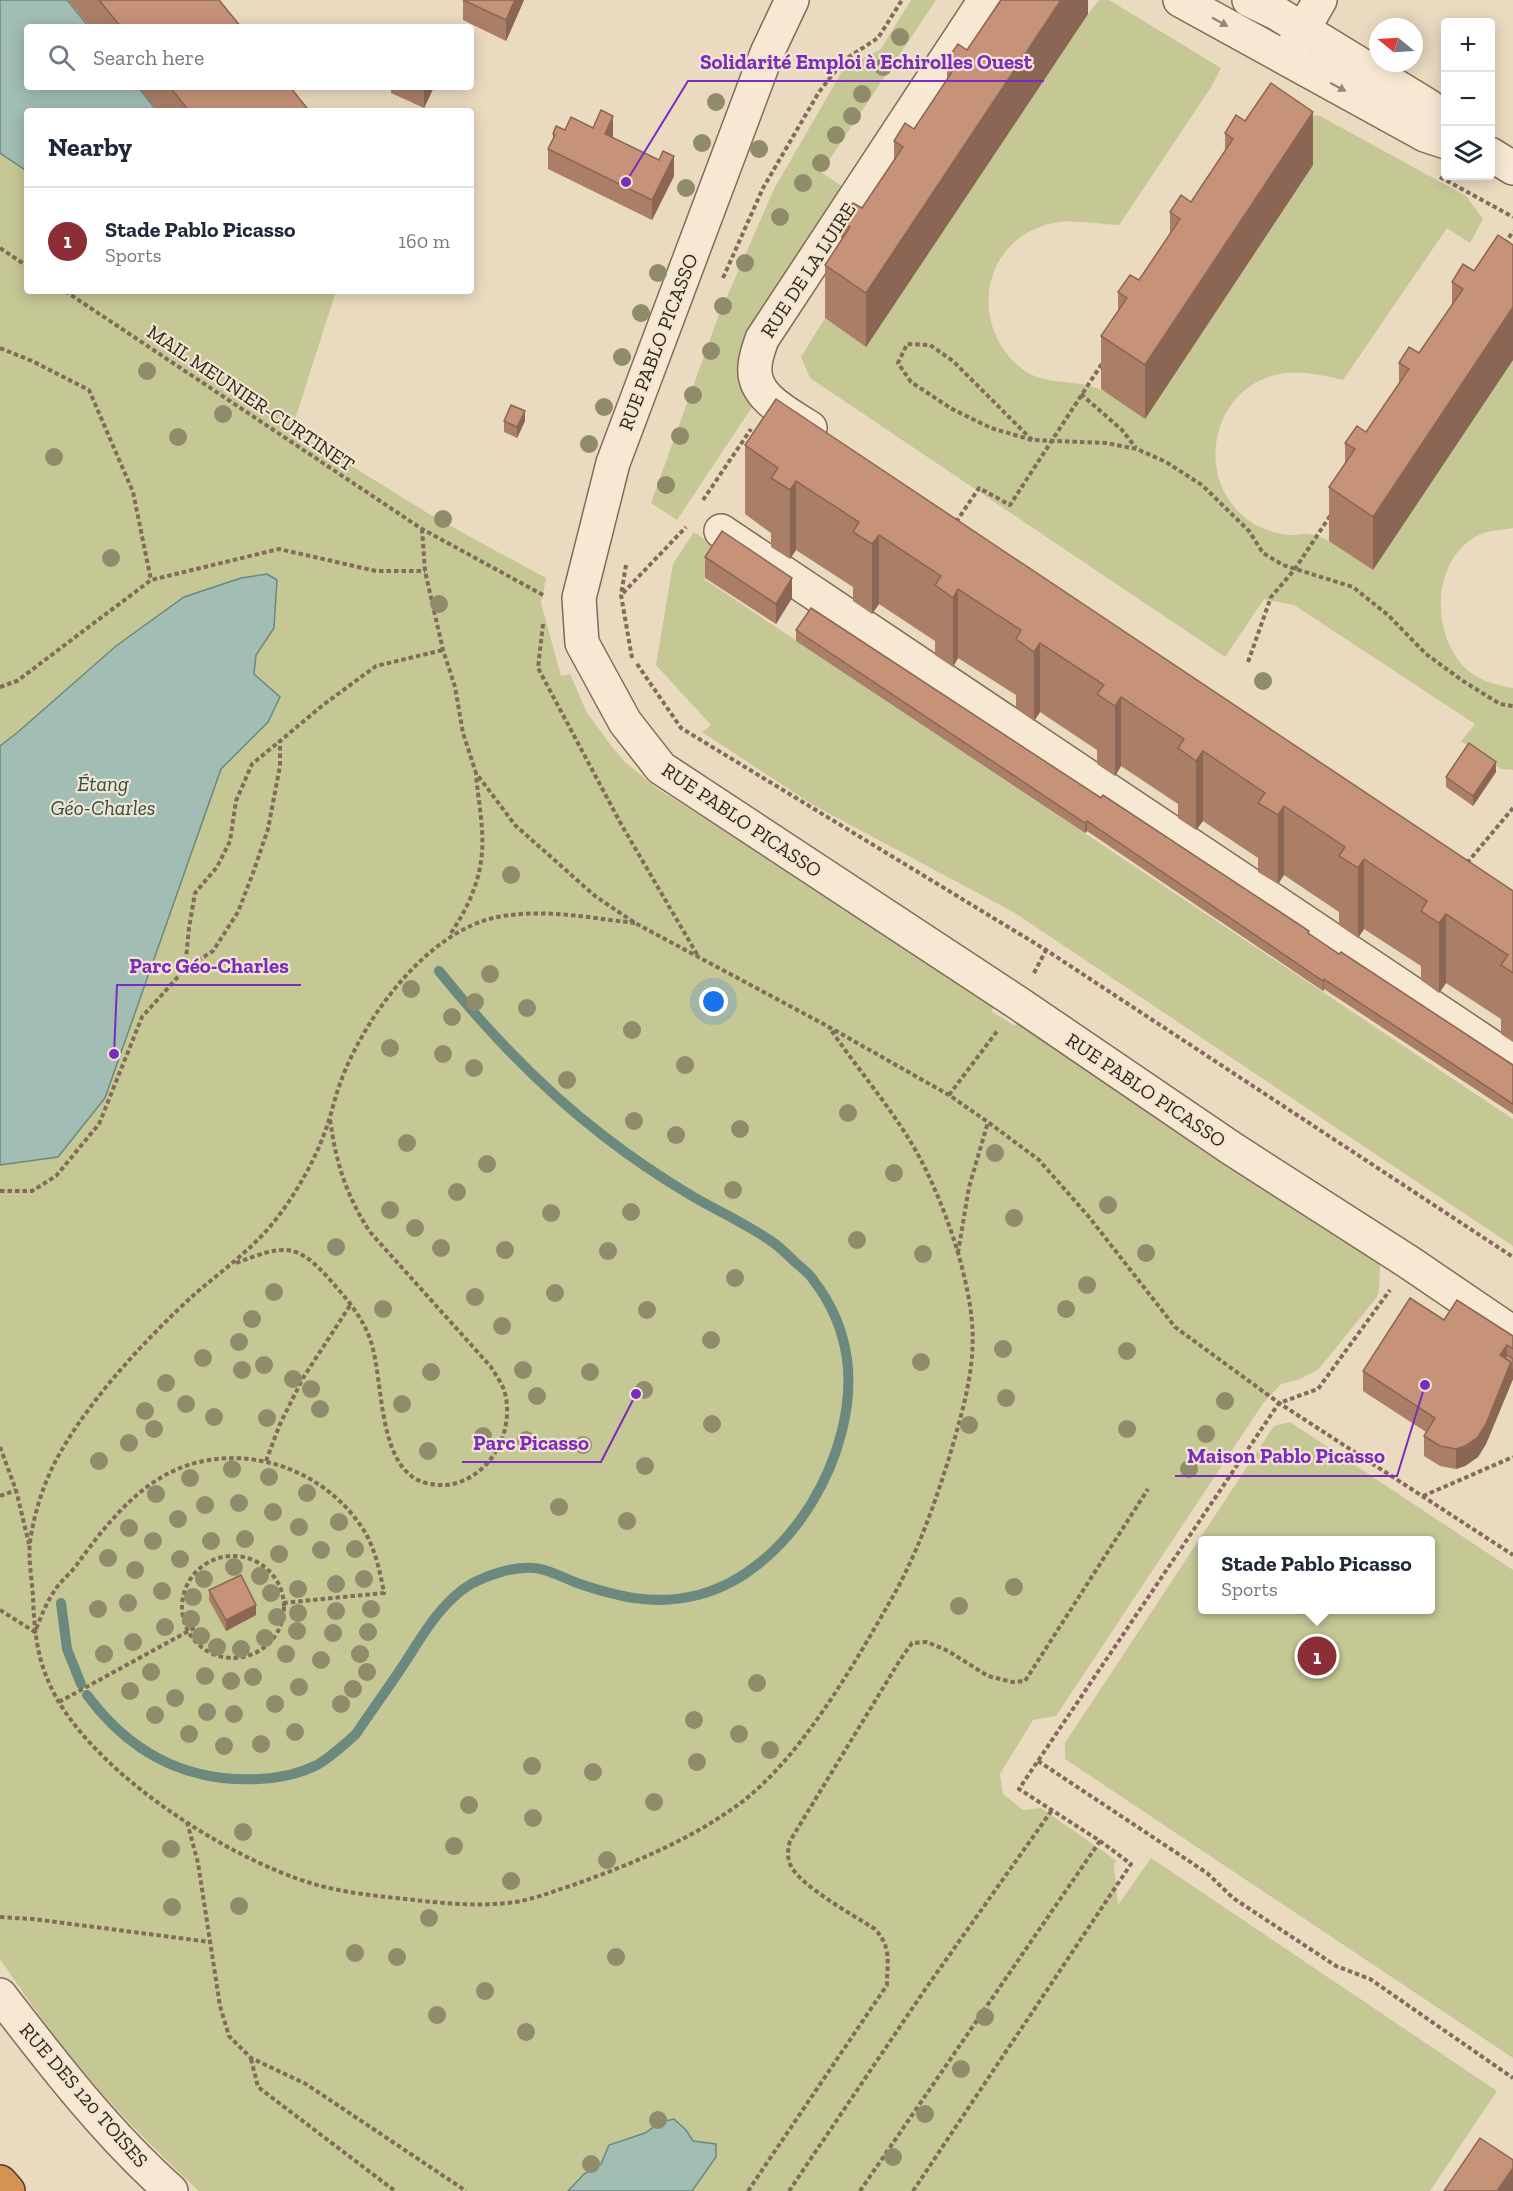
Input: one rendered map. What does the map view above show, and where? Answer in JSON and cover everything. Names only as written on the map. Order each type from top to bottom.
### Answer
[{"type":"highway","points":[[0,2182],[9,2191]]},
{"type":"street","name":"RUE PABLO PICASSO","points":[[792,0],[767,53],[613,463],[579,598],[582,643],[625,722],[661,768],[1513,1333]]},
{"type":"street","name":"RUE DE LA LUIRE","points":[[838,447],[771,402],[759,388],[754,370],[762,339],[985,0]]},
{"type":"street","points":[[1180,0],[1425,135],[1441,140]]},
{"type":"street","points":[[1279,11],[1320,0]]},
{"type":"street","points":[[1273,52],[1279,11]]},
{"type":"street","points":[[1279,11],[1441,115]]},
{"type":"street","points":[[721,531],[1513,1061]]},
{"type":"street","name":"RUE DES 120 TOISES","points":[[0,1995],[66,2080],[135,2159],[171,2191]]},
{"type":"path","points":[[1438,176],[1513,217]]},
{"type":"path","points":[[1502,248],[1513,231]]},
{"type":"path","points":[[0,248],[24,264]]},
{"type":"path","name":"MAIL MEUNIER-CURTINET","points":[[68,294],[422,530],[546,597],[545,607]]},
{"type":"path","points":[[1032,440],[952,361],[930,345],[907,344],[898,363],[911,382],[952,409],[991,428],[1032,440],[1106,443],[1137,449],[1166,462],[1202,485],[1249,531],[1263,553],[1282,565],[1353,587],[1388,615],[1426,654],[1462,681],[1500,704],[1513,706]]},
{"type":"path","points":[[0,348],[32,361],[89,390],[133,492],[151,580]]},
{"type":"path","points":[[954,525],[979,488],[1010,504],[1105,359]]},
{"type":"path","points":[[1081,394],[1122,430],[1137,449]]},
{"type":"path","points":[[701,505],[739,445]]},
{"type":"path","points":[[1248,662],[1271,597],[1295,569],[1335,507]]},
{"type":"path","points":[[621,595],[688,524]]},
{"type":"path","points":[[29,1545],[49,1474],[81,1420],[123,1368],[174,1314],[234,1263],[277,1218],[307,1171],[330,1118],[344,1072],[381,1005],[396,986],[450,935],[472,895],[482,852],[476,773],[463,733],[455,687],[443,650],[425,571],[422,530]]},
{"type":"path","points":[[0,687],[17,681],[151,580],[279,549],[376,571],[425,571]]},
{"type":"path","points":[[544,617],[538,668],[621,824],[698,957]]},
{"type":"path","points":[[185,969],[195,893],[217,867],[230,841],[236,801],[252,764],[323,705],[376,666],[443,650]]},
{"type":"path","points":[[0,1191],[32,1191],[56,1176],[99,1124],[142,1017],[185,969],[213,951],[242,902],[268,829],[280,766],[280,741]]},
{"type":"path","points":[[476,773],[515,825],[595,896],[635,923],[829,1027],[949,1095],[1039,1160],[1089,1217],[1175,1327],[1279,1403],[1513,1555]]},
{"type":"path","points":[[1467,864],[1513,808]]},
{"type":"path","points":[[450,935],[488,919],[527,913],[558,914],[635,923]]},
{"type":"path","points":[[0,1447],[16,1490],[29,1545],[35,1632],[48,1684],[75,1727],[115,1768],[187,1821],[262,1864],[307,1882],[360,1894],[478,1905],[531,1899],[594,1877],[672,1844],[741,1804],[772,1776],[796,1748],[854,1664],[902,1580],[937,1498],[964,1406],[971,1368],[972,1326],[958,1256],[939,1199],[906,1133],[829,1027]]},
{"type":"path","points":[[234,1263],[280,1249],[304,1254],[318,1266],[351,1304],[371,1343],[384,1418],[393,1451],[403,1469],[420,1481],[442,1485],[467,1479],[490,1461],[498,1449],[506,1418],[504,1390],[490,1366],[370,1232],[347,1193],[339,1169],[330,1118]]},
{"type":"path","points":[[958,1256],[969,1187],[988,1122]]},
{"type":"path","points":[[913,2191],[1131,1864],[1020,1789],[1279,1403],[1318,1389],[1410,1263]]},
{"type":"path","points":[[266,1461],[280,1424],[303,1378],[351,1304]]},
{"type":"path","points":[[1422,1496],[1513,1457]]},
{"type":"path","points":[[35,1632],[45,1607],[58,1586],[125,1506],[150,1485],[179,1468],[215,1459],[266,1461],[298,1472],[323,1486],[345,1506],[363,1529],[375,1552],[384,1593],[283,1603]]},
{"type":"path","points":[[748,2191],[886,1985],[888,1952],[885,1940],[875,1929],[798,1878],[787,1853],[790,1841],[912,1643],[927,1642],[948,1651],[988,1676],[1012,1682],[1025,1681],[1148,1488]]},
{"type":"path","points":[[0,1496],[16,1490]]},
{"type":"path","points":[[222,1557],[249,1558],[262,1565],[279,1585],[283,1603],[284,1612],[281,1625],[274,1638],[266,1646],[245,1657],[227,1658],[200,1647],[188,1632],[182,1616],[183,1593],[198,1569],[222,1557]]},
{"type":"path","points":[[0,1610],[35,1632]]},
{"type":"path","points":[[59,1702],[196,1627]]},
{"type":"path","points":[[1038,1761],[1208,1873],[1233,1898],[1336,1966],[1370,1979],[1513,2078]]},
{"type":"path","points":[[789,2191],[924,1991],[1052,1810]]},
{"type":"path","points":[[187,1821],[198,1863],[220,2006],[228,2036],[251,2058],[306,2084],[465,2191]]},
{"type":"path","points":[[860,2191],[1100,1841]]},
{"type":"path","points":[[0,1917],[33,1919],[210,1942]]},
{"type":"path","points":[[251,2058],[258,2087],[396,2191]]},
{"type":"green space","points":[[911,0],[936,0],[821,172],[843,187],[749,327],[737,363],[752,407],[677,520],[651,503],[718,317],[774,189],[844,68],[880,50]]},
{"type":"green space","points":[[1099,0],[1109,0],[1221,68],[1211,87],[1119,225],[1078,222],[1047,224],[1017,240],[1003,255],[993,273],[989,293],[989,313],[995,333],[1005,352],[1030,374],[1039,378],[1099,389],[1145,418],[1313,165],[1292,120],[1318,115],[1466,196],[1483,219],[1470,243],[1447,228],[1343,380],[1309,373],[1284,373],[1254,384],[1237,397],[1225,414],[1218,434],[1215,456],[1218,477],[1227,497],[1241,514],[1257,526],[1277,533],[1309,534],[1326,539],[1373,570],[1513,360],[1513,528],[1481,534],[1465,545],[1453,559],[1445,576],[1441,595],[1441,614],[1452,651],[1463,666],[1473,675],[1486,681],[1513,688],[1513,770],[1501,769],[1461,741],[1475,724],[1294,605],[1264,599],[1225,657],[810,378],[801,357],[825,318],[866,346]]},
{"type":"green space","points":[[0,153],[24,169],[24,294],[335,294],[292,429],[434,517],[546,578],[541,603],[561,676],[570,674],[586,711],[624,761],[656,788],[801,878],[994,1007],[991,1011],[1015,1026],[1017,1022],[1380,1264],[1377,1297],[1318,1370],[1298,1380],[1281,1384],[1264,1402],[1056,1716],[1033,1720],[1000,1774],[1003,1794],[1023,1810],[1041,1808],[1117,1861],[1114,1864],[1118,1905],[1151,1858],[1497,2091],[1430,2191],[199,2191],[102,2094],[53,2035],[0,1959]]},
{"type":"green space","points":[[694,532],[722,551],[704,579],[1513,1119],[1513,1246],[1015,913],[813,805],[702,732],[711,725],[656,665],[673,564]]},
{"type":"green space","points":[[1290,1422],[1513,1570],[1513,2058],[1065,1759],[1065,1743],[1198,1541],[1198,1614],[1435,1614],[1435,1536],[1201,1536],[1274,1426]]},
{"type":"water","points":[[0,0],[67,0],[87,24],[24,24],[24,90],[140,90],[155,108],[24,108],[24,169],[0,153]]},
{"type":"water","name":"Étang Géo-Charles","points":[[267,574],[277,580],[274,628],[256,655],[254,674],[280,697],[268,722],[221,769],[105,1098],[58,1157],[0,1165],[0,746],[116,646],[184,597],[241,578]]},
{"type":"water","points":[[674,2119],[686,2130],[693,2141],[716,2144],[716,2157],[692,2191],[568,2191],[584,2174],[601,2164],[609,2145],[645,2133],[661,2122]]},
{"type":"building","points":[[99,0],[219,0],[239,24],[119,24]]},
{"type":"building","points":[[463,0],[515,0],[506,20]]},
{"type":"building","points":[[1001,0],[1061,0],[866,293],[825,265],[850,227],[841,221],[853,203],[862,208],[903,147],[894,141],[905,123],[914,129],[956,66],[947,60],[958,44],[967,50]]},
{"type":"building","points":[[1271,83],[1313,112],[1145,365],[1101,336],[1127,298],[1118,292],[1130,275],[1139,280],[1180,219],[1170,212],[1181,195],[1191,202],[1233,139],[1225,133],[1236,115],[1245,121]]},
{"type":"building","points":[[172,90],[292,90],[307,108],[187,108]]},
{"type":"building","points":[[601,110],[613,116],[605,134],[659,160],[663,151],[674,156],[652,200],[548,149],[555,135],[553,134],[556,126],[565,130],[571,117],[593,128]]},
{"type":"building","points":[[1498,235],[1513,245],[1513,307],[1373,517],[1329,487],[1355,449],[1345,443],[1357,426],[1366,432],[1409,369],[1399,363],[1409,347],[1419,353],[1463,289],[1452,282],[1463,264],[1474,271]]},
{"type":"building","points":[[776,399],[1513,891],[1513,973],[1501,965],[1508,955],[1446,914],[1439,923],[1421,911],[1427,901],[1364,859],[1358,868],[1339,856],[1345,847],[1284,806],[1278,815],[1258,803],[1265,793],[1203,751],[1196,761],[1178,748],[1184,739],[1121,697],[1115,706],[1097,694],[1104,685],[1040,643],[1034,652],[1016,639],[1021,630],[958,589],[953,598],[935,585],[941,576],[879,535],[872,544],[853,532],[859,522],[796,481],[790,490],[771,478],[778,468],[745,445]]},
{"type":"building","points":[[511,405],[525,411],[517,427],[504,421]]},
{"type":"building","points":[[722,531],[792,578],[776,604],[705,557]]},
{"type":"building","points":[[811,608],[1101,798],[1103,795],[1309,931],[1308,933],[1339,954],[1341,952],[1513,1065],[1513,1104],[1324,979],[1323,981],[1087,821],[1085,823],[796,630]]},
{"type":"building","points":[[1469,743],[1496,762],[1473,796],[1446,777]]},
{"type":"building","points":[[1410,1298],[1444,1320],[1457,1300],[1513,1336],[1513,1349],[1507,1345],[1500,1355],[1511,1362],[1486,1424],[1478,1437],[1465,1446],[1456,1449],[1440,1446],[1424,1436],[1435,1418],[1363,1371]]},
{"type":"building","points":[[1507,1355],[1513,1359],[1511,1372],[1511,1362],[1505,1358]]},
{"type":"building","points":[[241,1575],[256,1605],[226,1620],[209,1590]]},
{"type":"building","points":[[1480,2138],[1513,2160],[1513,2168],[1497,2191],[1444,2191]]},
{"type":"waterway","points":[[87,1695],[122,1733],[141,1748],[184,1769],[207,1776],[232,1779],[281,1777],[296,1773],[322,1762],[356,1734],[433,1620],[460,1591],[471,1584],[501,1572],[518,1568],[534,1568],[622,1596],[667,1600],[698,1595],[732,1582],[762,1561],[789,1534],[812,1502],[830,1468],[842,1431],[848,1395],[847,1359],[843,1338],[835,1318],[812,1278],[771,1241],[658,1175],[582,1119],[517,1059],[439,971]]},
{"type":"waterway","points":[[61,1603],[67,1649],[81,1684]]},
{"type":"place","name":"Solidarité Emploi à Echirolles Ouest","points":[[626,182]]},
{"type":"place","name":"Parc Géo-Charles","points":[[114,1054]]},
{"type":"place","name":"Maison Pablo Picasso","points":[[1425,1385]]},
{"type":"place","name":"Parc Picasso","points":[[636,1394]]},
{"type":"place","name":"Stade Pablo Picasso","points":[[1317,1656]]}]
